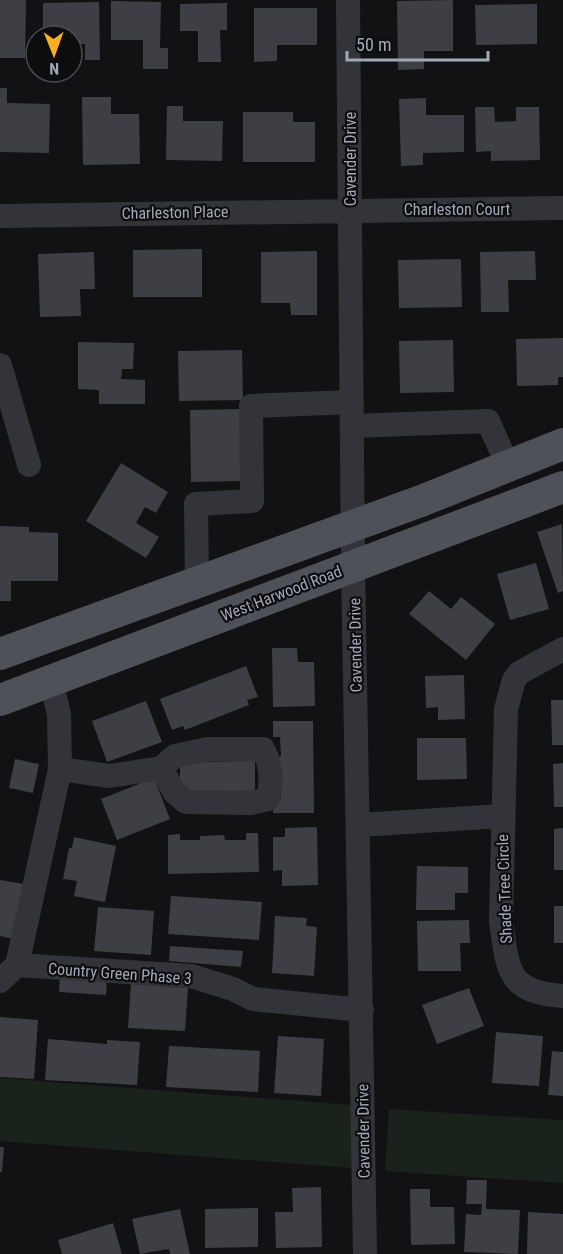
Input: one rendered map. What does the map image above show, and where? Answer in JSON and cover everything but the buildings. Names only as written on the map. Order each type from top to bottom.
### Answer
[{"type":"main road","points":[[0,654],[352,526],[563,444]]},
{"type":"main road","name":"West Harwood Road","points":[[0,700],[563,487]]},
{"type":"street","name":"Cavender Drive","points":[[348,0],[352,526],[365,1254]]},
{"type":"street","name":"Charleston Court","points":[[350,209],[563,208]]},
{"type":"street","name":"Charleston Place","points":[[0,216],[350,209]]},
{"type":"street","points":[[0,365],[29,465]]},
{"type":"street","points":[[197,582],[196,504],[252,501],[251,406],[352,402]]},
{"type":"street","points":[[352,426],[488,421],[508,466]]},
{"type":"street","name":"Shade Tree Circle","points":[[563,649],[519,673],[514,680],[506,709],[501,921],[506,954],[516,980],[525,989],[540,994],[563,996]]},
{"type":"street","points":[[9,973],[60,769],[59,714],[51,681]]},
{"type":"street","points":[[60,769],[110,776],[161,768]]},
{"type":"street","name":"Shade Tree Circle","points":[[359,825],[502,816]]},
{"type":"street","name":"Country Green Phase 3","points":[[9,973],[191,976],[233,989],[253,999],[362,1010]]},
{"type":"shaded area","points":[[0,1078],[352,1105],[352,1168],[0,1141]]},
{"type":"shaded area","points":[[389,1109],[563,1120],[563,1183],[385,1171]]}]
